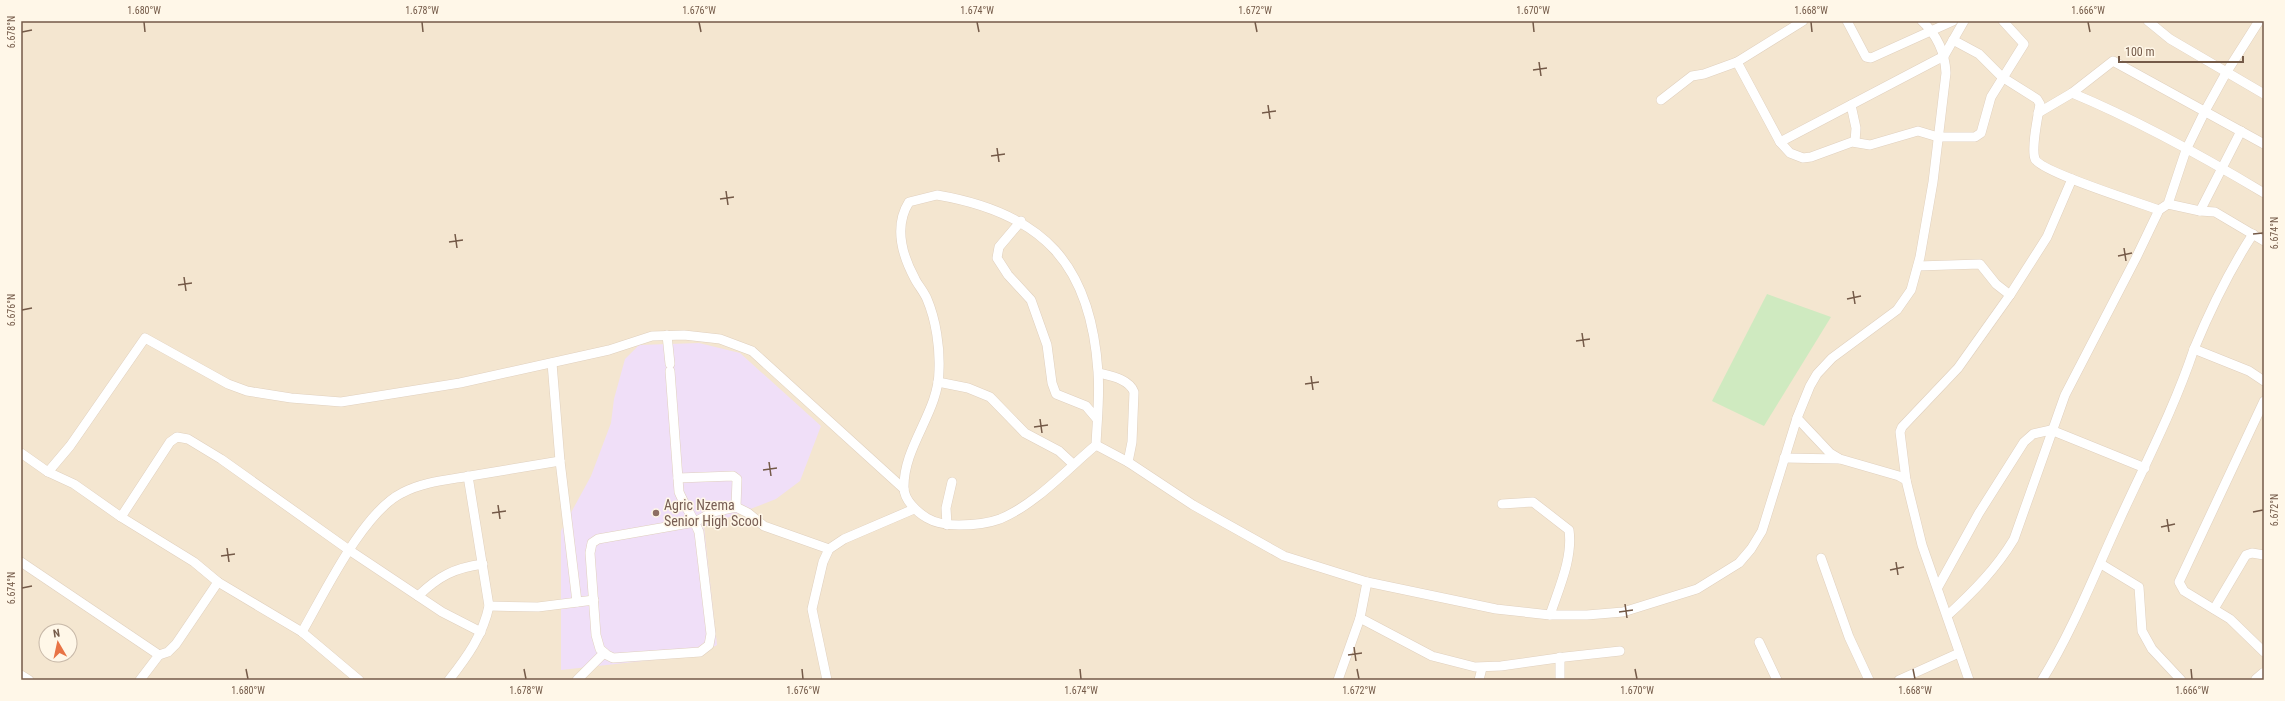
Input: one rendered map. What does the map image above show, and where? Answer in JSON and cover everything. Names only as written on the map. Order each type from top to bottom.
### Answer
[{"type":"street","points":[[1661,100],[1692,76],[1704,74],[1736,62],[1803,21]]},
{"type":"street","points":[[1848,21],[1868,58],[1933,31],[1952,21]]},
{"type":"street","points":[[1096,445],[1128,462],[1193,505],[1284,556],[1367,582],[1496,610],[1550,615],[1587,615],[1623,612],[1697,588],[1739,564],[1751,549],[1762,531],[1797,418],[1810,386],[1825,366],[1877,326],[1905,301],[1911,290],[1918,266],[1934,182],[1946,73],[1944,56],[1933,31],[1922,21]]},
{"type":"street","points":[[1780,142],[1944,56],[1964,21]]},
{"type":"street","points":[[1736,62],[1780,142],[1790,153],[1803,158],[1811,157],[1855,142],[1870,145],[1918,131],[1938,137],[1975,137],[1981,133],[1989,101],[2002,77],[2024,44],[2003,21]]},
{"type":"street","points":[[2148,21],[2164,35],[2226,73],[2264,94]]},
{"type":"street","points":[[1948,615],[1979,586],[2003,557],[2014,539],[2051,430],[2065,395],[2136,258],[2159,210],[2168,204],[2186,150],[2205,111],[2226,73],[2259,21]]},
{"type":"street","points":[[1953,40],[1979,54],[2002,77],[2036,98],[2040,104],[2035,158],[2040,164],[2072,180],[2159,210]]},
{"type":"street","points":[[2038,113],[2072,93],[2113,61],[2264,144]]},
{"type":"street","points":[[2072,93],[2095,103],[2222,168],[2264,193]]},
{"type":"street","points":[[1851,105],[1856,128],[1855,142]]},
{"type":"street","points":[[2200,211],[2241,131]]},
{"type":"street","points":[[1969,680],[1948,615],[1922,545],[1906,480],[1900,432],[1902,427],[1958,368],[2010,295],[2047,237],[2072,180]]},
{"type":"street","points":[[48,472],[70,446],[145,338],[228,384],[247,391],[318,401],[341,402],[460,383],[609,350],[652,336],[667,335],[720,339],[752,352],[904,489],[914,509],[927,518],[947,525],[966,525],[1000,519],[1031,500],[1096,445],[1098,374],[1092,321],[1072,272],[1049,244],[1034,230],[1021,221],[964,200],[937,195],[909,202],[902,212],[900,234],[905,258],[927,299],[937,341],[938,382],[937,391],[907,466],[904,489]]},
{"type":"street","points":[[2168,204],[2200,211],[2215,212],[2264,241]]},
{"type":"street","points":[[1021,221],[999,247],[997,258],[1008,274],[1031,300],[1047,345],[1052,383],[1056,394],[1086,406],[1097,419]]},
{"type":"street","points":[[2042,680],[2066,638],[2145,468],[2180,390],[2194,349],[2222,286],[2253,234]]},
{"type":"street","points":[[1918,266],[1980,264],[1996,284],[2010,295]]},
{"type":"street","points":[[667,335],[679,492],[685,509],[695,522],[699,532],[711,634],[709,645],[700,652],[613,658],[600,649],[596,635],[590,553],[592,543],[598,539],[695,522],[713,512],[736,507],[748,512],[764,526],[829,549]]},
{"type":"street","points":[[2194,349],[2249,371],[2264,381]]},
{"type":"street","points":[[552,363],[560,461],[577,602]]},
{"type":"street","points":[[1098,374],[1113,377],[1132,387],[1134,392],[1132,442],[1128,462]]},
{"type":"street","points":[[938,382],[968,388],[990,397],[1025,434],[1058,451],[1073,464]]},
{"type":"street","points":[[2264,401],[2179,582],[2184,591],[2214,609],[2241,628],[2264,652]]},
{"type":"street","points":[[1797,418],[1830,453],[1840,459],[1899,476],[1906,480]]},
{"type":"street","points":[[1938,587],[1980,513],[2024,442],[2033,434],[2051,430],[2145,468]]},
{"type":"street","points":[[120,517],[170,442],[174,438],[183,437],[221,459],[349,550],[442,612],[481,632]]},
{"type":"street","points":[[21,453],[48,472],[74,484],[120,517],[194,562],[218,582],[302,632],[359,680]]},
{"type":"street","points":[[1784,458],[1840,459]]},
{"type":"street","points":[[302,632],[349,550],[380,510],[402,493],[449,479],[560,461]]},
{"type":"street","points":[[449,680],[481,632],[489,606],[468,476]]},
{"type":"street","points":[[678,478],[733,476],[737,479],[736,507]]},
{"type":"street","points":[[947,525],[946,508],[952,482]]},
{"type":"street","points":[[1502,504],[1533,502],[1569,530],[1569,548],[1562,579],[1550,615]]},
{"type":"street","points":[[827,680],[812,609],[823,562],[829,549],[844,539],[914,509]]},
{"type":"street","points":[[2214,609],[2246,555],[2252,553],[2264,555]]},
{"type":"street","points":[[1821,558],[1849,637],[1869,680]]},
{"type":"street","points":[[21,562],[159,655]]},
{"type":"street","points":[[418,596],[432,583],[458,568],[483,564]]},
{"type":"street","points":[[2101,564],[2139,587],[2142,631],[2152,649],[2181,680]]},
{"type":"street","points":[[140,680],[159,655],[168,652],[176,644],[218,582]]},
{"type":"street","points":[[1338,680],[1360,618],[1367,582]]},
{"type":"street","points":[[489,606],[538,607],[594,600]]},
{"type":"street","points":[[1360,618],[1432,656],[1482,668],[1620,651]]},
{"type":"street","points":[[1759,642],[1778,680]]},
{"type":"street","points":[[577,680],[604,653]]},
{"type":"street","points":[[1900,680],[1960,653]]},
{"type":"street","points":[[1560,658],[1560,680]]},
{"type":"street","points":[[1479,680],[1482,668]]},
{"type":"street","points":[[2257,680],[2264,674]]},
{"type":"street","points":[[21,675],[29,680]]},
{"type":"shaded area","points":[[21,21],[2264,21],[2264,680],[21,680]]},
{"type":"shaded area","name":"Agric Nzema Senior High Scool","points":[[699,343],[740,353],[821,426],[800,481],[776,499],[704,527],[717,645],[698,655],[561,670],[561,531],[591,476],[611,423],[614,399],[625,359],[639,345]]},
{"type":"green space","points":[[1767,294],[1831,317],[1764,426],[1712,401]]},
{"type":"place","name":"Agric Nzema Senior High Scool","points":[[656,513]]}]
